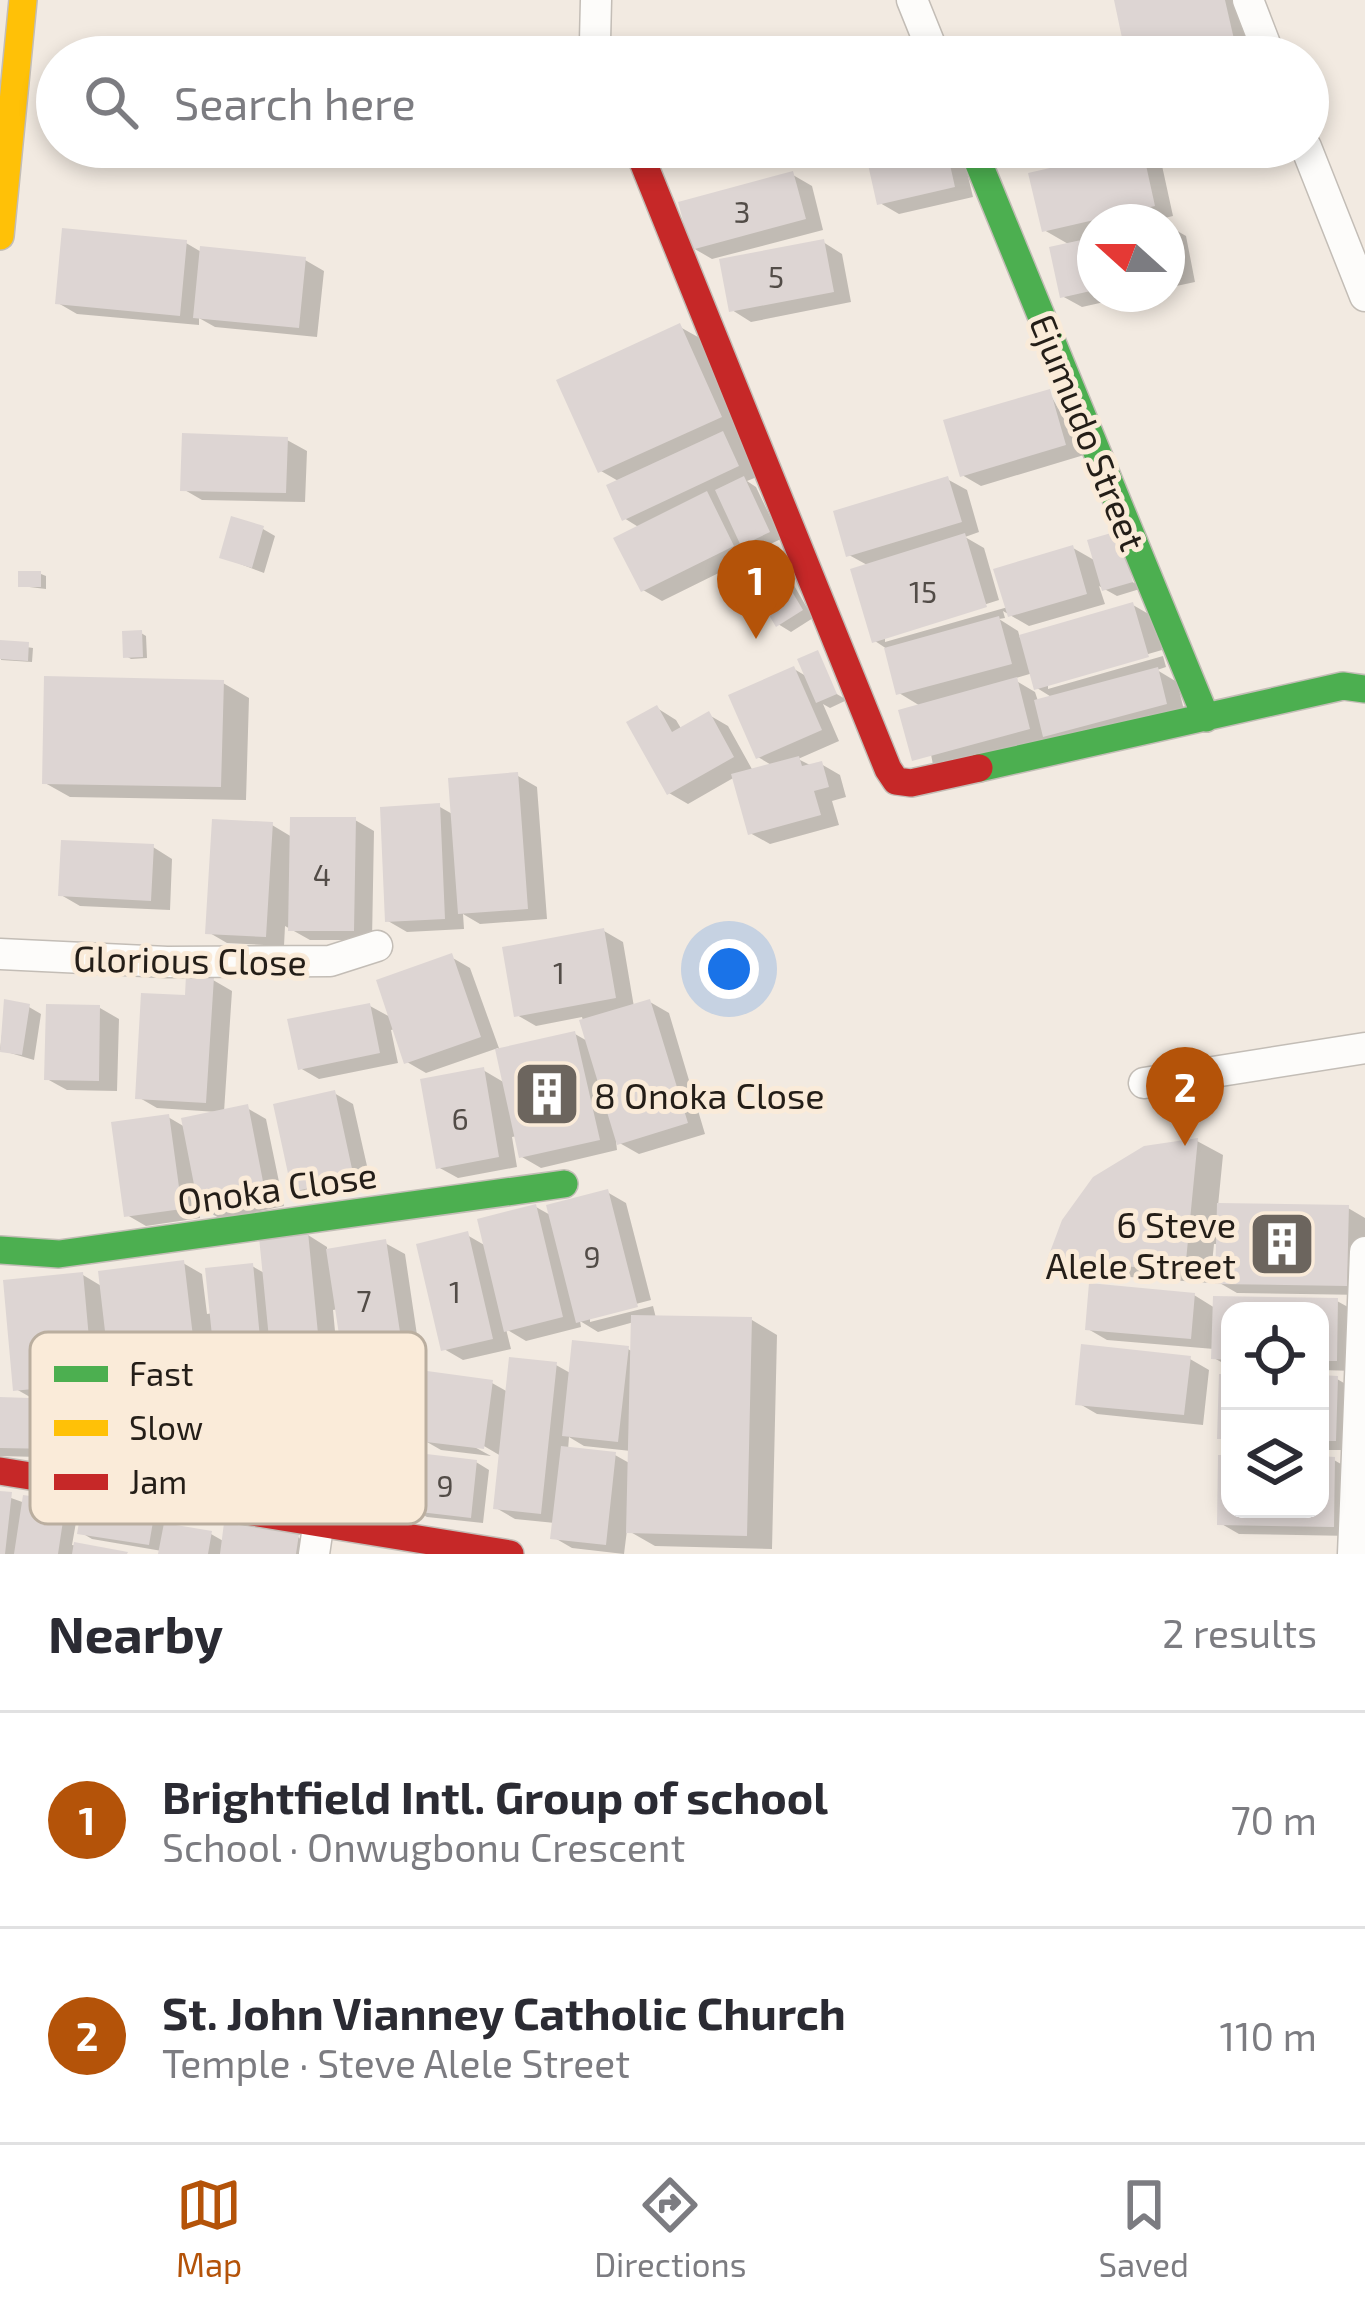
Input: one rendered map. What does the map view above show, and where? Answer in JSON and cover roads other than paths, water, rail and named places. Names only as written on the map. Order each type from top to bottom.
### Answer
[{"type":"street","points":[[0,236],[23,0]]},
{"type":"street","points":[[595,36],[596,0]]},
{"type":"street","points":[[912,0],[927,36]]},
{"type":"street","points":[[1248,0],[1262,36]]},
{"type":"street","points":[[646,168],[887,769],[896,781],[911,784],[1343,686],[1365,689]]},
{"type":"street","name":"Ejumudo Street","points":[[981,168],[1206,718]]},
{"type":"street","points":[[1314,168],[1365,296]]},
{"type":"street","name":"Glorious Close","points":[[0,954],[167,962],[330,961],[377,946]]},
{"type":"street","points":[[1144,1083],[1365,1048]]},
{"type":"street","name":"Onoka Close","points":[[0,1250],[59,1254],[564,1184]]},
{"type":"street","points":[[1353,1554],[1365,1252]]},
{"type":"street","points":[[0,1471],[30,1476]]},
{"type":"street","points":[[314,1554],[318,1524]]},
{"type":"street","points":[[341,1524],[510,1554]]},
{"type":"place","name":"Brightfield Intl. Group of school","points":[[756,639]]},
{"type":"place","name":"8 Onoka Close","points":[[547,1094]]},
{"type":"place","name":"St. John Vianney Catholic Church","points":[[1185,1146]]},
{"type":"place","name":"6 Steve Alele Street","points":[[1282,1244]]}]
